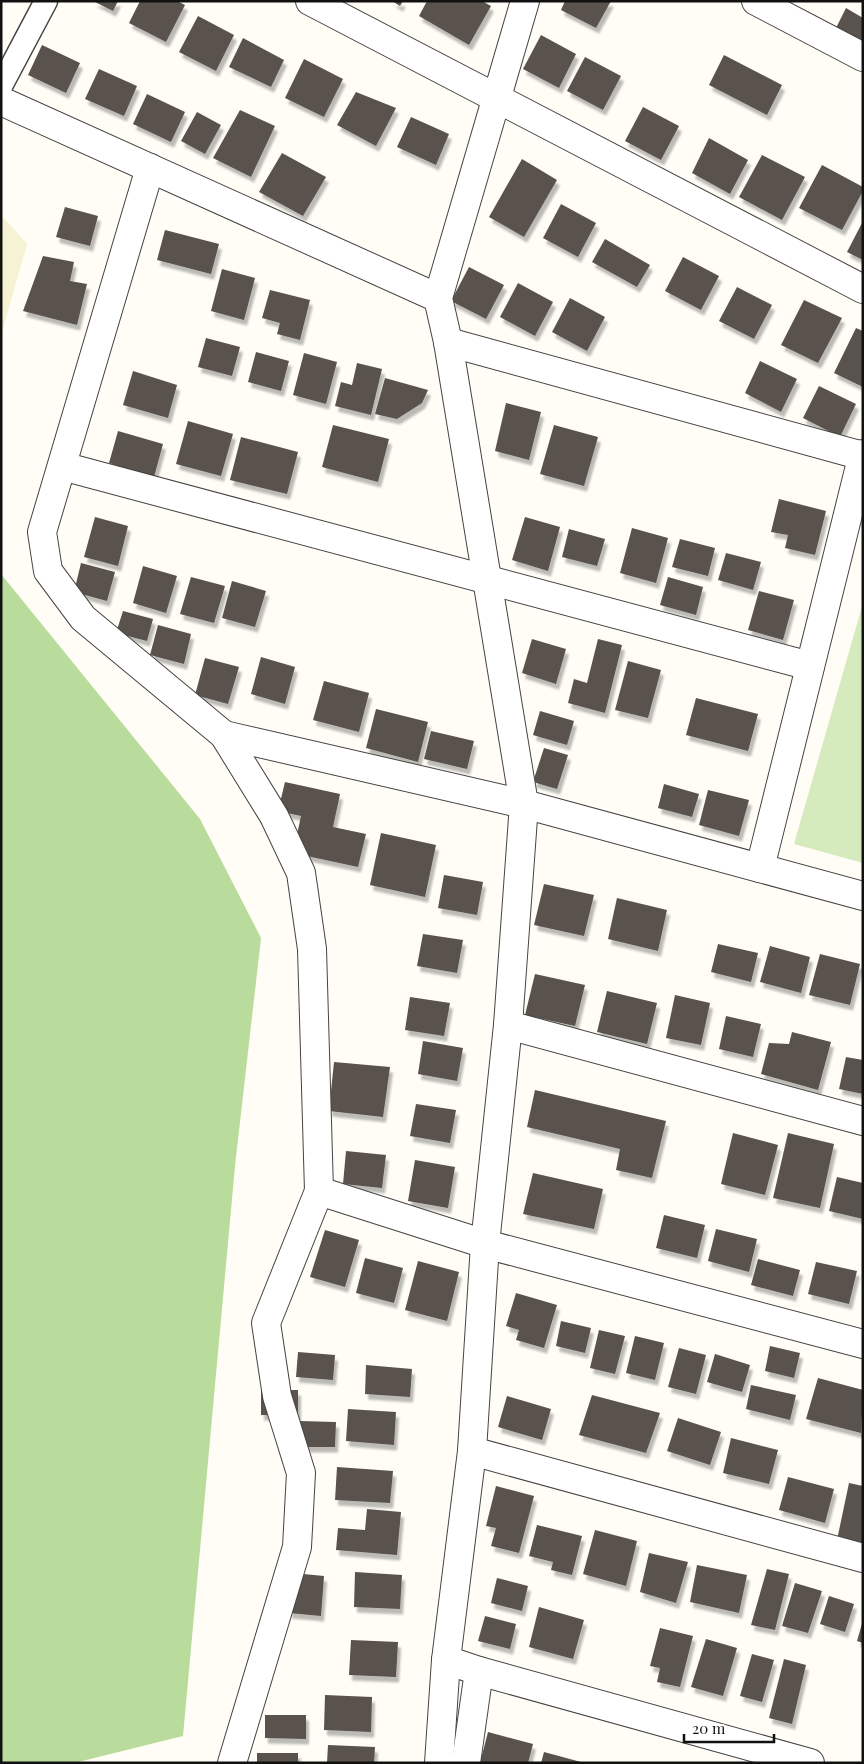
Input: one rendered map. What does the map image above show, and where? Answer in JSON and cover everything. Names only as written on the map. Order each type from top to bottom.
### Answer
[{"type":"street","points":[[1,86],[46,1]]},
{"type":"street","points":[[310,1],[863,290]]},
{"type":"street","points":[[439,1763],[446,1660],[472,1451],[486,1244],[508,1025],[524,804],[448,342],[438,298],[525,1]]},
{"type":"street","points":[[756,1],[863,57]]},
{"type":"street","points":[[1,101],[438,298]]},
{"type":"street","points":[[150,168],[42,532],[48,571],[83,618],[224,735],[274,816],[301,873],[312,949],[319,1191],[266,1323],[277,1396],[302,1473],[298,1547],[232,1763]]},
{"type":"street","points":[[448,342],[862,456],[760,868]]},
{"type":"street","points":[[62,466],[810,666]]},
{"type":"street","points":[[224,735],[524,804],[863,896]]},
{"type":"street","points":[[508,1025],[863,1121]]},
{"type":"street","points":[[319,1191],[486,1244],[863,1344]]},
{"type":"street","points":[[472,1451],[863,1558]]},
{"type":"street","points":[[446,1660],[479,1671],[810,1763]]},
{"type":"street","points":[[466,1763],[479,1671]]},
{"type":"shaded area","points":[[1,215],[27,244],[1,336]]},
{"type":"green space","points":[[1,574],[200,819],[261,938],[235,1166],[183,1736],[74,1763],[1,1763]]},
{"type":"green space","points":[[863,603],[863,863],[794,844]]},
{"type":"building","points":[[93,1],[118,1],[113,11]]},
{"type":"building","points":[[140,1],[177,1],[185,5],[166,42],[129,23]]},
{"type":"building","points":[[392,1],[403,1],[400,6]]},
{"type":"building","points":[[427,1],[482,1],[491,6],[469,45],[419,16]]},
{"type":"building","points":[[565,1],[611,1],[596,28],[561,10]]},
{"type":"building","points":[[846,8],[863,18],[863,43],[836,28]]},
{"type":"building","points":[[198,16],[234,35],[216,71],[179,52]]},
{"type":"building","points":[[541,35],[576,54],[559,88],[523,69]]},
{"type":"building","points":[[243,38],[284,60],[271,87],[229,67]]},
{"type":"building","points":[[42,45],[80,63],[66,93],[28,75]]},
{"type":"building","points":[[724,55],[782,85],[767,115],[709,85]]},
{"type":"building","points":[[585,57],[621,76],[603,110],[567,91]]},
{"type":"building","points":[[304,59],[343,79],[324,117],[285,98]]},
{"type":"building","points":[[99,69],[137,86],[124,116],[85,99]]},
{"type":"building","points":[[356,92],[396,108],[376,146],[337,125]]},
{"type":"building","points":[[147,94],[185,112],[171,142],[133,124]]},
{"type":"building","points":[[643,107],[679,126],[661,160],[625,141]]},
{"type":"building","points":[[240,110],[275,126],[251,177],[213,158]]},
{"type":"building","points":[[197,112],[221,125],[205,154],[181,141]]},
{"type":"building","points":[[411,117],[449,134],[436,165],[397,147]]},
{"type":"building","points":[[709,138],[748,160],[730,194],[692,173]]},
{"type":"building","points":[[282,153],[326,177],[303,216],[259,192]]},
{"type":"building","points":[[762,155],[805,177],[782,220],[739,197]]},
{"type":"building","points":[[522,159],[557,180],[524,237],[489,217]]},
{"type":"building","points":[[822,165],[863,187],[863,191],[842,230],[799,208]]},
{"type":"building","points":[[561,204],[596,223],[578,257],[543,238]]},
{"type":"building","points":[[65,207],[98,216],[90,246],[56,237]]},
{"type":"building","points":[[863,221],[863,260],[847,252]]},
{"type":"building","points":[[165,230],[219,244],[211,274],[157,260]]},
{"type":"building","points":[[605,239],[650,265],[637,287],[592,262]]},
{"type":"building","points":[[43,256],[74,262],[70,281],[87,284],[77,325],[23,311]]},
{"type":"building","points":[[683,257],[719,276],[701,310],[665,291]]},
{"type":"building","points":[[469,267],[504,285],[486,319],[451,301]]},
{"type":"building","points":[[222,269],[255,278],[244,320],[211,311]]},
{"type":"building","points":[[518,283],[553,302],[535,336],[500,317]]},
{"type":"building","points":[[737,287],[772,305],[754,339],[719,321]]},
{"type":"building","points":[[270,290],[310,300],[300,340],[277,334],[280,323],[262,318]]},
{"type":"building","points":[[570,298],[605,317],[587,351],[552,332]]},
{"type":"building","points":[[804,300],[842,318],[818,363],[781,345]]},
{"type":"building","points":[[856,328],[863,331],[863,387],[834,373]]},
{"type":"building","points":[[206,338],[240,347],[232,376],[198,367]]},
{"type":"building","points":[[256,352],[289,361],[281,391],[248,382]]},
{"type":"building","points":[[304,353],[337,362],[326,404],[293,395]]},
{"type":"building","points":[[760,361],[797,379],[781,412],[745,393]]},
{"type":"building","points":[[357,363],[382,369],[371,415],[335,406],[341,382],[352,385]]},
{"type":"building","points":[[133,371],[177,385],[168,418],[123,405]]},
{"type":"building","points":[[385,378],[428,390],[422,403],[397,419],[375,414]]},
{"type":"building","points":[[819,386],[856,404],[840,437],[803,418]]},
{"type":"building","points":[[506,403],[541,412],[529,460],[495,451]]},
{"type":"building","points":[[188,421],[233,434],[221,476],[176,464]]},
{"type":"building","points":[[333,425],[389,439],[378,482],[322,467]]},
{"type":"building","points":[[554,425],[598,437],[584,486],[540,474]]},
{"type":"building","points":[[118,431],[163,444],[154,477],[109,463]]},
{"type":"building","points":[[241,437],[298,452],[287,494],[230,480]]},
{"type":"building","points":[[779,499],[826,511],[815,555],[785,548],[788,535],[771,532]]},
{"type":"building","points":[[95,517],[128,526],[118,566],[84,557]]},
{"type":"building","points":[[525,517],[560,527],[548,571],[512,560]]},
{"type":"building","points":[[632,528],[668,538],[656,583],[620,573]]},
{"type":"building","points":[[569,529],[605,539],[597,566],[562,557]]},
{"type":"building","points":[[680,539],[715,548],[708,576],[672,567]]},
{"type":"building","points":[[726,553],[761,562],[753,590],[718,580]]},
{"type":"building","points":[[81,563],[115,572],[107,601],[74,592]]},
{"type":"building","points":[[143,566],[177,576],[166,613],[133,603]]},
{"type":"building","points":[[191,577],[225,586],[214,623],[180,614]]},
{"type":"building","points":[[668,577],[703,587],[696,615],[660,605]]},
{"type":"building","points":[[232,581],[266,591],[255,627],[222,618]]},
{"type":"building","points":[[759,591],[794,600],[783,640],[748,630]]},
{"type":"building","points":[[123,611],[153,619],[147,641],[116,633]]},
{"type":"building","points":[[158,625],[191,634],[184,664],[150,655]]},
{"type":"building","points":[[532,639],[566,649],[556,684],[522,673]]},
{"type":"building","points":[[598,639],[622,645],[605,713],[568,703],[574,679],[587,683]]},
{"type":"building","points":[[261,657],[295,667],[285,704],[251,694]]},
{"type":"building","points":[[205,658],[239,667],[228,704],[195,695]]},
{"type":"building","points":[[628,661],[661,670],[648,718],[615,710]]},
{"type":"building","points":[[324,681],[369,693],[359,732],[313,720]]},
{"type":"building","points":[[696,698],[758,714],[748,751],[686,735]]},
{"type":"building","points":[[376,709],[428,722],[418,762],[366,748]]},
{"type":"building","points":[[540,711],[574,721],[567,745],[533,735]]},
{"type":"building","points":[[431,731],[474,741],[467,769],[424,759]]},
{"type":"building","points":[[544,748],[568,755],[557,789],[533,782]]},
{"type":"building","points":[[285,782],[340,794],[333,827],[366,834],[358,867],[293,853],[301,816],[278,811]]},
{"type":"building","points":[[664,784],[699,794],[692,817],[658,808]]},
{"type":"building","points":[[708,790],[749,800],[739,836],[699,825]]},
{"type":"building","points":[[381,833],[436,845],[425,897],[370,885]]},
{"type":"building","points":[[444,875],[483,882],[477,915],[438,908]]},
{"type":"building","points":[[544,884],[594,895],[584,936],[534,925]]},
{"type":"building","points":[[617,898],[667,910],[658,951],[608,939]]},
{"type":"building","points":[[423,934],[463,940],[457,973],[417,966]]},
{"type":"building","points":[[718,944],[758,953],[751,982],[711,972]]},
{"type":"building","points":[[770,946],[810,957],[801,993],[760,982]]},
{"type":"building","points":[[820,954],[860,964],[850,1005],[809,995]]},
{"type":"building","points":[[535,974],[585,985],[575,1026],[525,1015]]},
{"type":"building","points":[[607,991],[657,1003],[647,1044],[597,1032]]},
{"type":"building","points":[[675,995],[710,1003],[701,1045],[666,1038]]},
{"type":"building","points":[[410,997],[450,1003],[444,1036],[405,1030]]},
{"type":"building","points":[[726,1016],[761,1024],[753,1057],[719,1049]]},
{"type":"building","points":[[792,1032],[831,1042],[818,1090],[761,1074],[769,1043],[789,1044]]},
{"type":"building","points":[[423,1041],[463,1048],[457,1081],[418,1074]]},
{"type":"building","points":[[846,1057],[863,1060],[863,1094],[839,1089]]},
{"type":"building","points":[[334,1062],[390,1067],[383,1117],[329,1111]]},
{"type":"building","points":[[535,1090],[666,1121],[652,1178],[616,1170],[620,1149],[527,1127]]},
{"type":"building","points":[[416,1104],[456,1110],[450,1143],[410,1136]]},
{"type":"building","points":[[733,1133],[778,1145],[765,1195],[721,1184]]},
{"type":"building","points":[[788,1133],[834,1144],[820,1208],[773,1198]]},
{"type":"building","points":[[346,1151],[386,1155],[382,1188],[343,1184]]},
{"type":"building","points":[[415,1160],[455,1167],[448,1208],[408,1201]]},
{"type":"building","points":[[533,1173],[603,1189],[594,1229],[523,1214]]},
{"type":"building","points":[[837,1177],[863,1183],[863,1219],[829,1211]]},
{"type":"building","points":[[664,1215],[705,1225],[697,1258],[656,1248]]},
{"type":"building","points":[[716,1229],[757,1239],[749,1272],[708,1261]]},
{"type":"building","points":[[325,1230],[359,1240],[345,1287],[310,1277]]},
{"type":"building","points":[[365,1258],[403,1268],[394,1303],[356,1293]]},
{"type":"building","points":[[758,1259],[800,1270],[793,1296],[751,1285]]},
{"type":"building","points":[[418,1261],[459,1272],[447,1321],[405,1310]]},
{"type":"building","points":[[816,1262],[857,1271],[849,1304],[808,1294]]},
{"type":"building","points":[[516,1293],[557,1305],[544,1348],[516,1340],[519,1330],[506,1326]]},
{"type":"building","points":[[561,1321],[591,1328],[585,1353],[556,1346]]},
{"type":"building","points":[[599,1330],[625,1336],[615,1374],[590,1368]]},
{"type":"building","points":[[635,1336],[664,1343],[655,1380],[626,1373]]},
{"type":"building","points":[[770,1346],[800,1353],[794,1378],[765,1371]]},
{"type":"building","points":[[679,1348],[706,1355],[696,1394],[668,1387]]},
{"type":"building","points":[[298,1352],[335,1355],[333,1380],[296,1377]]},
{"type":"building","points":[[715,1354],[750,1365],[742,1392],[707,1382]]},
{"type":"building","points":[[366,1365],[412,1369],[410,1397],[365,1394]]},
{"type":"building","points":[[818,1378],[863,1390],[861,1433],[806,1419]]},
{"type":"building","points":[[751,1385],[796,1395],[790,1420],[746,1409]]},
{"type":"building","points":[[261,1390],[298,1390],[298,1416],[261,1415]]},
{"type":"building","points":[[592,1395],[660,1413],[646,1453],[579,1435]]},
{"type":"building","points":[[507,1396],[551,1409],[542,1440],[498,1427]]},
{"type":"building","points":[[348,1409],[396,1412],[394,1445],[346,1441]]},
{"type":"building","points":[[678,1418],[721,1432],[710,1465],[667,1451]]},
{"type":"building","points":[[299,1421],[336,1422],[335,1447],[299,1447]]},
{"type":"building","points":[[731,1438],[778,1450],[769,1484],[723,1473]]},
{"type":"building","points":[[337,1467],[393,1471],[390,1503],[335,1500]]},
{"type":"building","points":[[788,1477],[834,1489],[825,1523],[779,1510]]},
{"type":"building","points":[[849,1483],[863,1486],[863,1545],[837,1540]]},
{"type":"building","points":[[496,1486],[534,1496],[519,1553],[491,1546],[496,1528],[486,1526]]},
{"type":"building","points":[[367,1509],[401,1512],[397,1555],[336,1550],[338,1528],[365,1530]]},
{"type":"building","points":[[537,1525],[582,1536],[572,1575],[551,1570],[553,1562],[529,1556]]},
{"type":"building","points":[[595,1530],[637,1541],[626,1586],[583,1574]]},
{"type":"building","points":[[649,1553],[688,1562],[676,1603],[640,1592]]},
{"type":"building","points":[[697,1565],[747,1575],[739,1613],[690,1602]]},
{"type":"building","points":[[767,1569],[789,1574],[775,1630],[751,1625]]},
{"type":"building","points":[[355,1572],[402,1575],[400,1609],[354,1607]]},
{"type":"building","points":[[293,1573],[324,1576],[321,1616],[289,1613]]},
{"type":"building","points":[[497,1578],[528,1586],[522,1611],[491,1603]]},
{"type":"building","points":[[795,1583],[822,1591],[808,1633],[782,1626]]},
{"type":"building","points":[[829,1596],[854,1604],[845,1632],[820,1624]]},
{"type":"building","points":[[539,1607],[584,1620],[573,1659],[529,1647]]},
{"type":"building","points":[[485,1616],[516,1624],[510,1649],[478,1641]]},
{"type":"building","points":[[863,1620],[863,1643],[857,1641]]},
{"type":"building","points":[[660,1628],[693,1636],[680,1687],[657,1682],[660,1668],[650,1666]]},
{"type":"building","points":[[706,1639],[737,1648],[723,1696],[691,1687]]},
{"type":"building","points":[[351,1640],[398,1642],[396,1677],[349,1675]]},
{"type":"building","points":[[752,1654],[774,1660],[762,1702],[740,1696]]},
{"type":"building","points":[[784,1659],[806,1665],[792,1724],[769,1718]]},
{"type":"building","points":[[325,1695],[372,1697],[371,1732],[324,1730]]},
{"type":"building","points":[[265,1715],[306,1715],[306,1739],[265,1738]]},
{"type":"building","points":[[488,1732],[533,1744],[528,1763],[480,1763]]},
{"type":"building","points":[[328,1745],[375,1747],[374,1763],[327,1763]]},
{"type":"building","points":[[544,1752],[581,1762],[581,1763],[541,1763]]},
{"type":"building","points":[[257,1753],[298,1753],[298,1763],[257,1763]]}]
